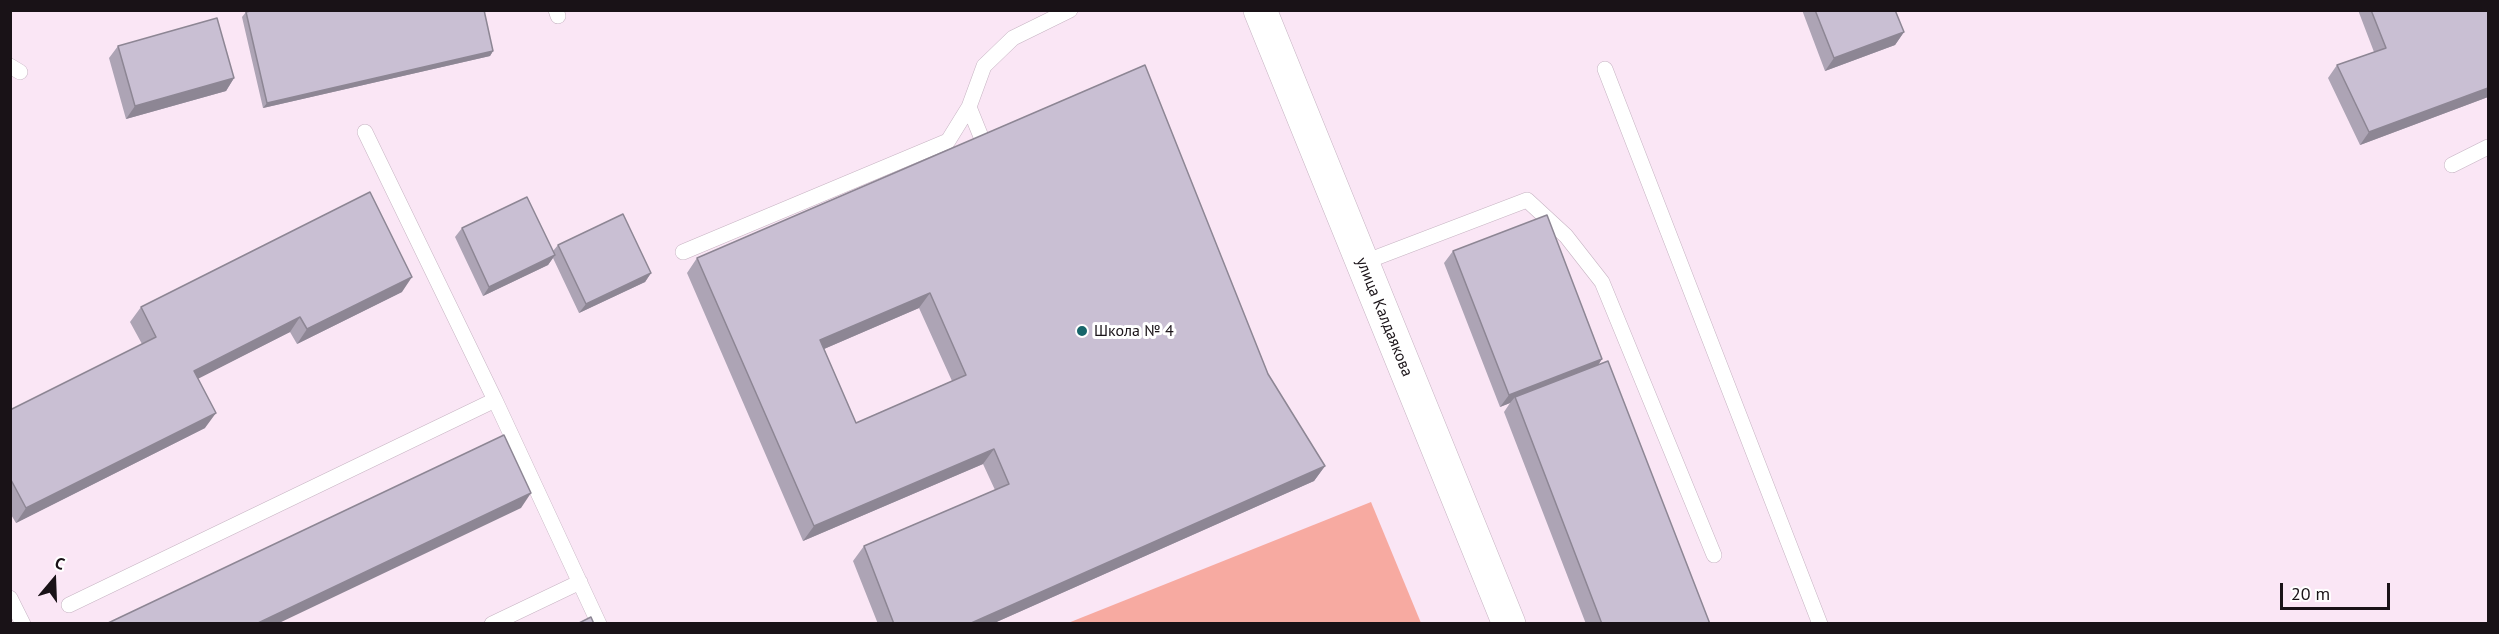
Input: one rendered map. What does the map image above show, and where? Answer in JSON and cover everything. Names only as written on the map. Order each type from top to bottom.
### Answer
[{"type":"street","name":"улица Калдаякова","points":[[1260,10],[1509,624]]},
{"type":"lane","points":[[683,252],[948,141],[969,107],[984,66],[1013,38],[1070,10]]},
{"type":"lane","points":[[1605,69],[1820,624]]},
{"type":"lane","points":[[969,107],[995,172]]},
{"type":"lane","points":[[365,132],[495,400],[599,624]]},
{"type":"lane","points":[[2452,165],[2488,147]]},
{"type":"lane","points":[[1362,263],[1527,200],[1566,236],[1602,282],[1714,555]]},
{"type":"lane","points":[[69,605],[495,400]]},
{"type":"lane","points":[[492,624],[580,582]]},
{"type":"lane","points":[[10,598],[23,624]]},
{"type":"shaded area","points":[[1371,502],[1421,623],[1068,623]]},
{"type":"building","points":[[254,10],[484,10],[493,51],[267,103],[246,12]]},
{"type":"building","points":[[1815,10],[1895,10],[1904,32],[1834,58]]},
{"type":"building","points":[[2371,10],[2488,10],[2488,88],[2369,132],[2337,65],[2386,48]]},
{"type":"building","points":[[217,18],[234,78],[135,106],[118,46]]},
{"type":"building","name":"Школа № 4","points":[[1145,65],[1268,374],[1325,466],[969,624],[894,624],[864,546],[1009,484],[994,449],[814,526],[697,258]],"holes":[[[930,293],[966,375],[856,423],[820,340]]]},
{"type":"building","points":[[370,192],[412,277],[307,329],[300,317],[194,371],[216,413],[26,508],[10,478],[10,410],[156,337],[141,307]]},
{"type":"building","points":[[527,197],[555,255],[489,287],[462,228]]},
{"type":"building","points":[[623,214],[651,273],[586,304],[558,245]]},
{"type":"building","points":[[1547,215],[1602,359],[1509,395],[1453,251]]},
{"type":"building","points":[[1608,361],[1710,624],[1602,624],[1515,397]]},
{"type":"building","points":[[504,435],[531,493],[256,624],[106,624]]},
{"type":"building","points":[[591,617],[594,624],[577,624]]},
{"type":"place","name":"Школа № 4","points":[[1082,331]]}]
